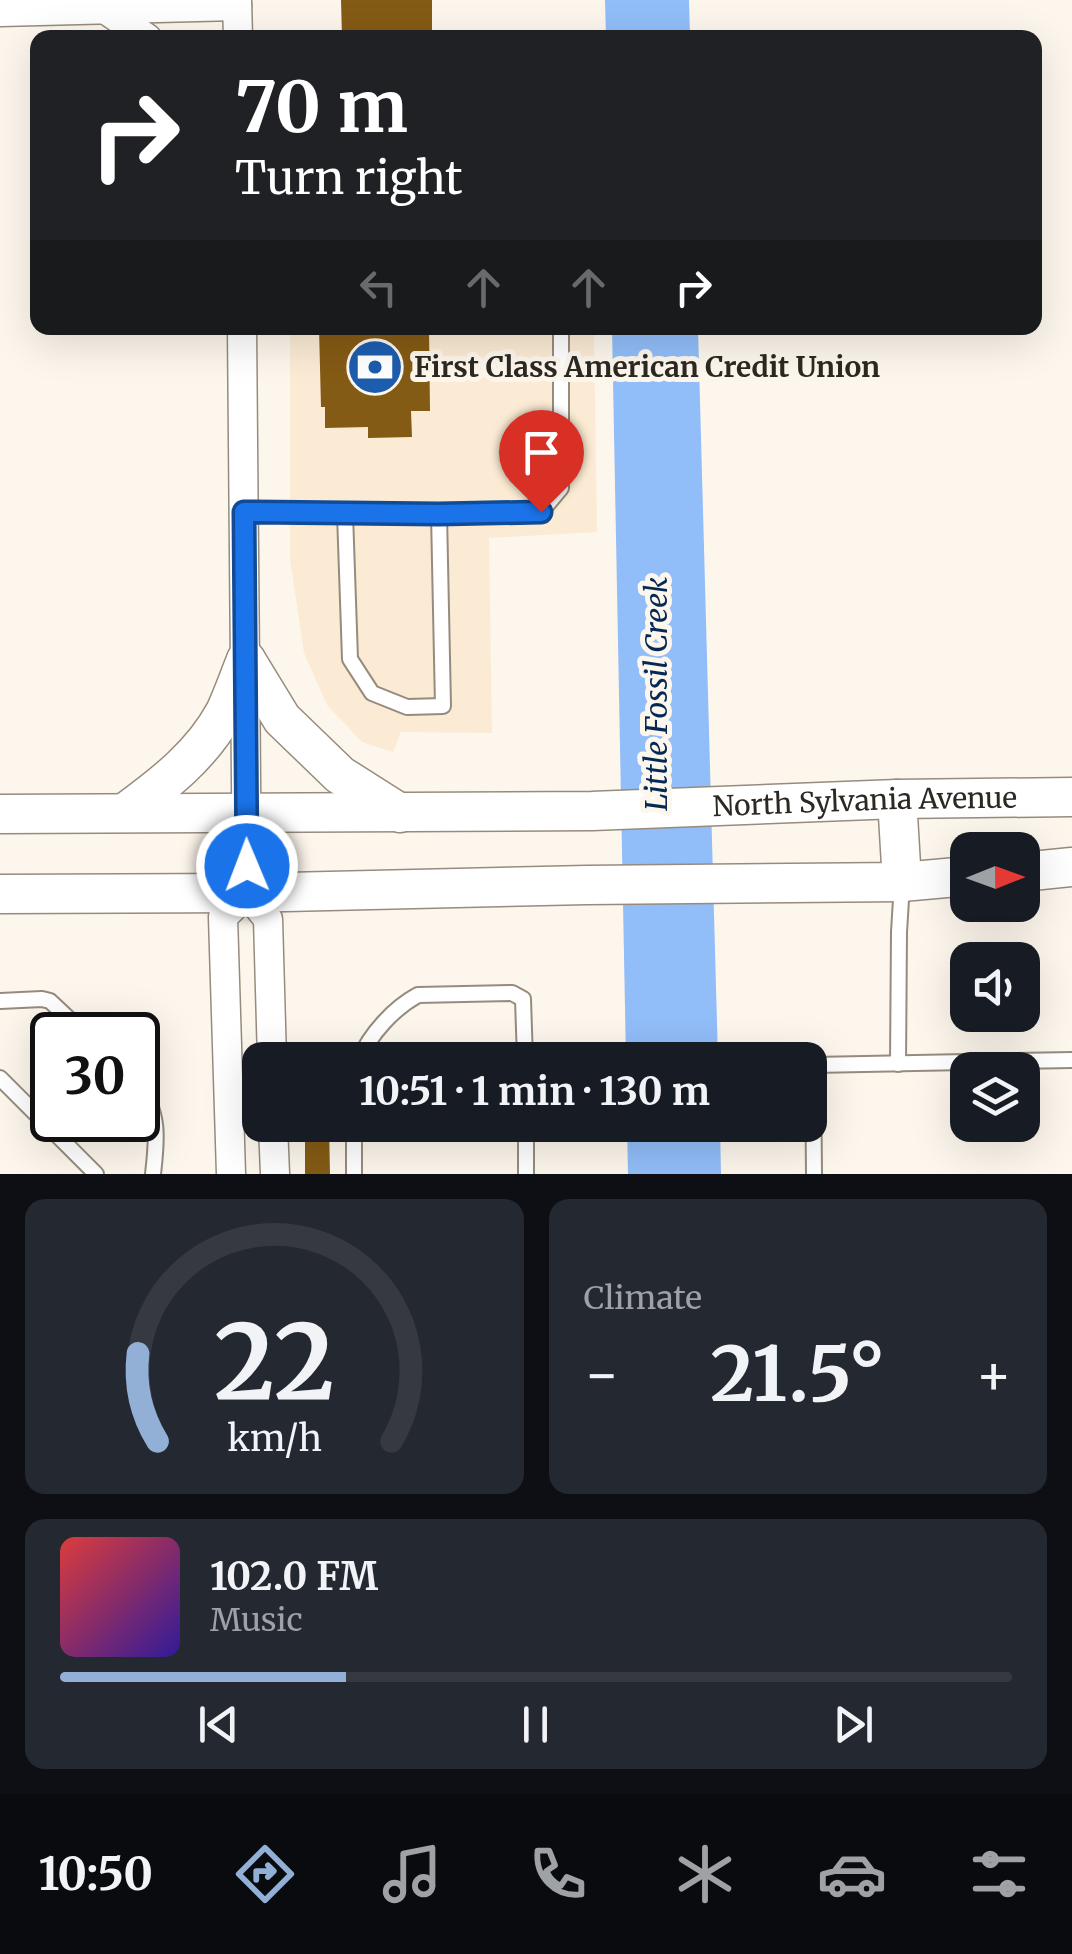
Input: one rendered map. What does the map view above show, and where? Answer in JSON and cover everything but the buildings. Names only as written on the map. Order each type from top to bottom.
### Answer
[{"type":"street","points":[[0,12],[237,3],[238,30]]},
{"type":"street","points":[[112,5],[138,30]]},
{"type":"street","points":[[242,335],[248,893],[268,918],[271,1042]]},
{"type":"street","points":[[126,812],[173,778],[203,743],[224,713],[246,660]]},
{"type":"street","points":[[246,660],[282,718],[340,775],[400,814]]},
{"type":"street","name":"North Sylvania Avenue","points":[[0,814],[400,814],[1072,797]]},
{"type":"street","points":[[897,800],[902,882]]},
{"type":"street","points":[[1040,871],[1072,868]]},
{"type":"street","points":[[0,894],[902,882],[950,878]]},
{"type":"street","points":[[230,1174],[223,917],[248,893]]},
{"type":"street","points":[[274,1142],[275,1174]]},
{"type":"lane","points":[[244,512],[541,512],[560,488],[561,335]]},
{"type":"lane","points":[[345,514],[350,659],[372,693],[407,707],[443,706],[439,514]]},
{"type":"lane","points":[[898,1064],[902,882]]},
{"type":"lane","points":[[369,1042],[384,1023],[418,994],[512,993],[523,1000],[524,1042]]},
{"type":"lane","points":[[0,1001],[42,999],[62,1012]]},
{"type":"lane","points":[[814,1174],[813,1065],[1072,1060]]},
{"type":"lane","points":[[0,1078],[96,1174]]},
{"type":"lane","points":[[153,1174],[158,1142]]},
{"type":"lane","points":[[354,1142],[354,1174]]},
{"type":"lane","points":[[526,1142],[526,1174]]},
{"type":"shaded area","points":[[290,335],[594,335],[597,532],[489,538],[492,733],[401,732],[393,752],[362,742],[327,705],[304,653],[290,559]]},
{"type":"water","points":[[605,0],[689,0],[690,30],[606,30]]},
{"type":"water","name":"Little Fossil Creek","points":[[612,335],[698,335],[718,1042],[626,1042]]},
{"type":"water","points":[[627,1142],[720,1142],[721,1174],[628,1174]]},
{"type":"place","name":"First Class American Credit Union","points":[[375,367]]},
{"type":"route","points":[[247,866],[244,512],[541,512]]}]
